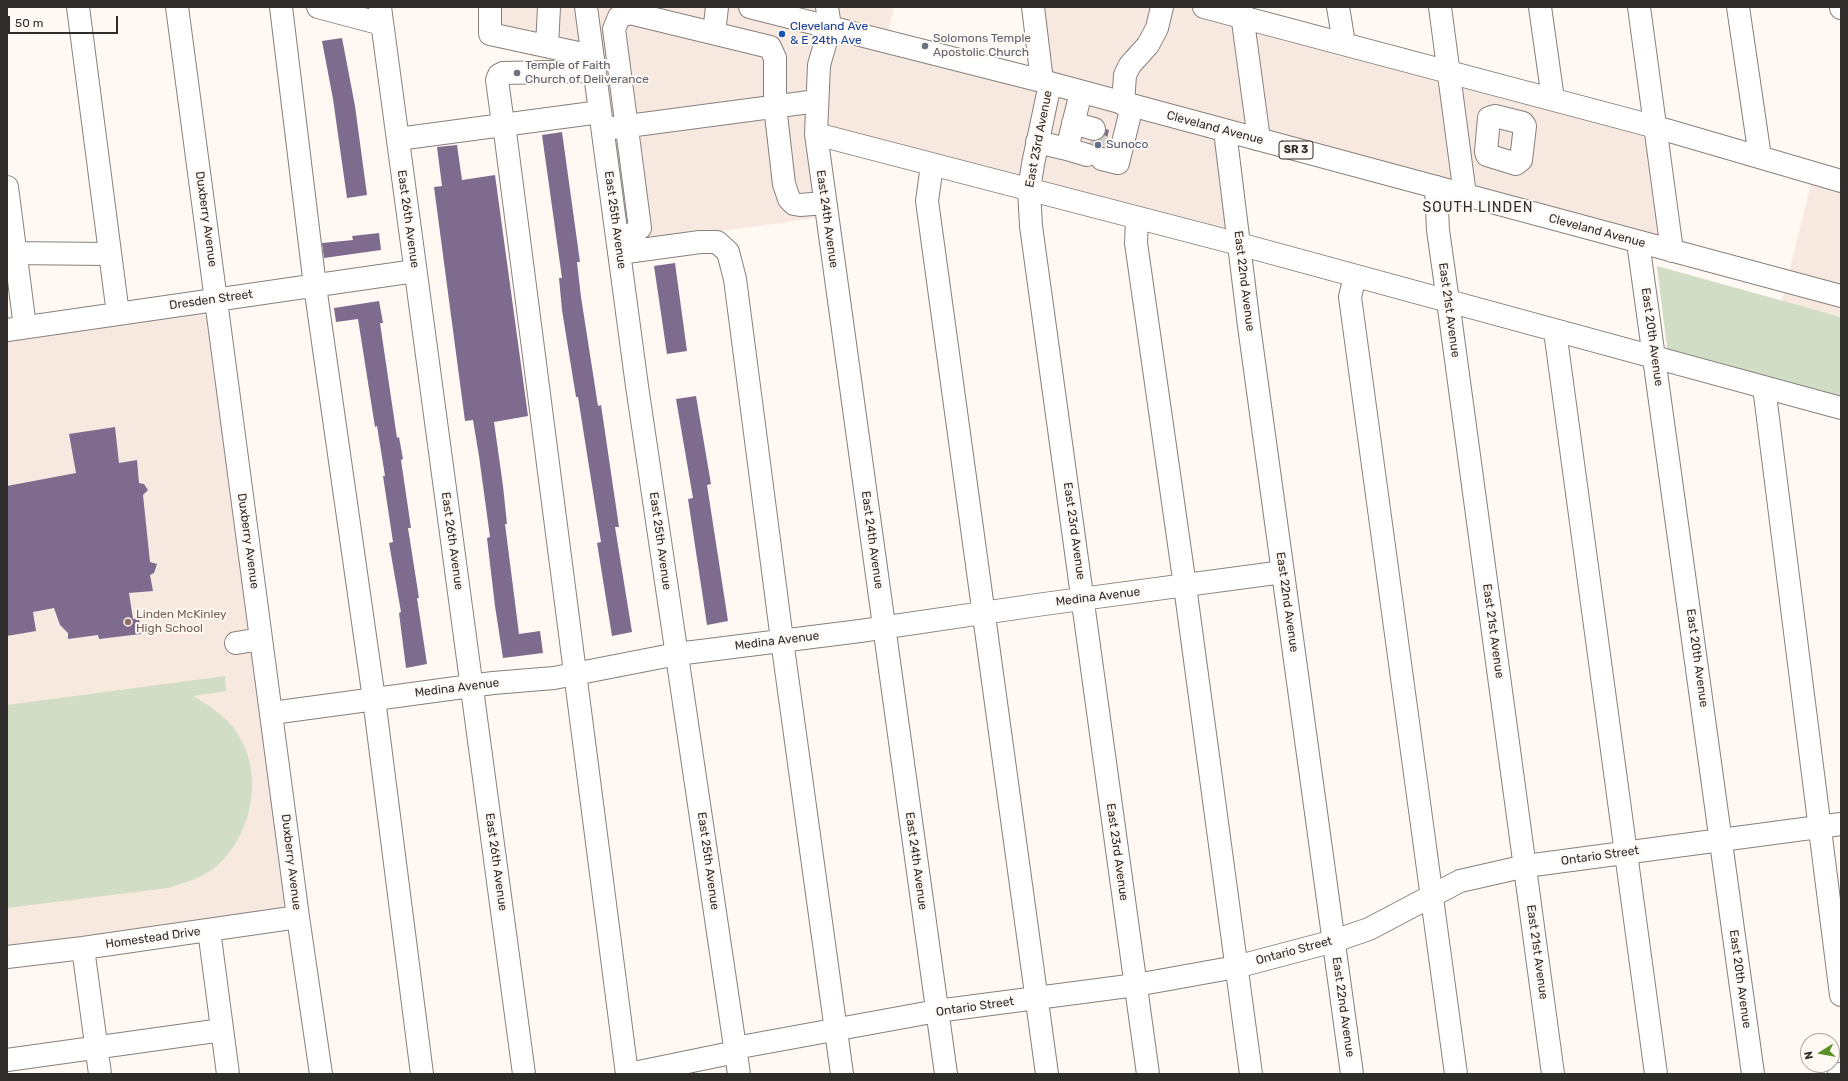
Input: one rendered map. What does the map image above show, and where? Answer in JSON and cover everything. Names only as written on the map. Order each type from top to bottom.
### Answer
[{"type":"street","points":[[78,7],[118,314]]},
{"type":"street","name":"Duxberry Avenue","points":[[177,7],[298,917],[321,1074]]},
{"type":"street","points":[[281,7],[315,286],[374,699],[422,1074]]},
{"type":"street","points":[[318,7],[381,15]]},
{"type":"street","points":[[490,7],[490,34],[547,46],[593,64]]},
{"type":"street","points":[[547,46],[549,7]]},
{"type":"street","name":"East 25th Avenue","points":[[586,7],[618,245],[739,1074]]},
{"type":"street","points":[[714,33],[717,7]]},
{"type":"street","name":"Cleveland Avenue","points":[[750,7],[829,17],[1128,105],[1841,296]]},
{"type":"street","name":"East 23rd Avenue","points":[[1033,7],[1046,82],[1029,190],[1032,233],[1148,1074]]},
{"type":"street","points":[[1037,142],[1095,142],[1128,105],[1125,75],[1130,65],[1148,45],[1157,28],[1162,7]]},
{"type":"street","points":[[1204,7],[1241,11],[1344,43],[1656,127],[1841,181]]},
{"type":"street","points":[[1338,7],[1344,43]]},
{"type":"street","points":[[1440,7],[1465,195]]},
{"type":"street","points":[[1540,7],[1553,99]]},
{"type":"street","points":[[1639,7],[1672,251]]},
{"type":"street","points":[[1738,7],[1760,157]]},
{"type":"street","points":[[1241,11],[1258,132],[1257,139]]},
{"type":"street","points":[[618,245],[640,228],[614,29],[619,17],[630,13],[762,45],[772,50],[775,58],[775,106],[784,184],[789,198],[794,204],[825,203]]},
{"type":"street","name":"East 26th Avenue","points":[[381,15],[524,1074]]},
{"type":"street","name":"East 24th Avenue","points":[[829,17],[819,64],[816,134],[946,1074]]},
{"type":"street","points":[[593,64],[503,73],[497,80],[628,1074]]},
{"type":"street","points":[[1081,92],[1095,142]]},
{"type":"street","points":[[398,139],[503,124],[601,121],[627,126],[817,101]]},
{"type":"street","name":"East 22nd Avenue","points":[[1225,131],[1283,572],[1352,1074]]},
{"type":"street","points":[[816,134],[1239,244],[1841,408]]},
{"type":"street","points":[[1458,138],[1487,137]]},
{"type":"street","points":[[932,165],[927,201],[1047,1074]]},
{"type":"street","points":[[7,187],[16,329]]},
{"type":"street","name":"East 21st Avenue","points":[[1436,187],[1438,230],[1554,1074]]},
{"type":"street","points":[[1137,218],[1136,243],[1185,586],[1251,1074]]},
{"type":"street","points":[[618,245],[717,242],[728,252],[734,279],[842,1074]]},
{"type":"street","name":"East 20th Avenue","points":[[1638,242],[1656,358],[1753,1074]]},
{"type":"street","points":[[11,253],[110,254]]},
{"type":"street","name":"Dresden Street","points":[[16,329],[415,271]]},
{"type":"street","points":[[1355,276],[1350,297],[1456,1074]]},
{"type":"street","points":[[1555,331],[1656,1074]]},
{"type":"street","points":[[1764,387],[1831,825],[1841,994]]},
{"type":"street","name":"Medina Avenue","points":[[272,713],[472,686],[554,678],[677,654],[1283,572]]},
{"type":"street","points":[[236,643],[261,639]]},
{"type":"street","name":"Ontario Street","points":[[628,1074],[836,1029],[937,1011],[1136,985],[1236,967],[1334,941],[1369,930],[1460,882],[1526,866],[1831,825]]},
{"type":"street","name":"Homestead Drive","points":[[7,958],[298,917]]},
{"type":"street","points":[[209,930],[228,1074]]},
{"type":"street","points":[[83,948],[100,1074]]},
{"type":"street","points":[[7,1060],[222,1030]]},
{"type":"shaded area","points":[[487,7],[894,7],[885,44],[1037,82],[1028,7],[1189,7],[1656,130],[1673,251],[1225,128],[1238,247],[813,138],[823,217],[614,246],[595,109],[587,109],[581,68],[490,46]]},
{"type":"shaded area","points":[[1813,176],[1841,183],[1841,317],[1782,301]]},
{"type":"shaded area","name":"Linden McKinley High School","points":[[202,313],[209,319],[287,903],[280,910],[7,949],[7,341]]},
{"type":"green space","points":[[1657,266],[1841,317],[1841,404],[1668,356]]},
{"type":"green space","points":[[225,676],[226,691],[193,696],[217,712],[233,727],[245,749],[250,766],[252,784],[251,802],[247,820],[240,836],[230,852],[218,865],[188,882],[168,888],[7,908],[7,705]]},
{"type":"building","points":[[342,38],[355,106],[367,195],[347,198],[333,99],[322,41]]},
{"type":"building","points":[[1106,129],[1109,130],[1105,147],[1097,148],[1090,143],[1091,141],[1097,141],[1102,138]]},
{"type":"building","points":[[562,132],[580,262],[577,262],[581,297],[598,406],[601,405],[619,527],[615,527],[632,632],[612,636],[597,543],[601,542],[578,397],[576,397],[562,310],[559,278],[562,278],[542,135]]},
{"type":"building","points":[[457,145],[462,180],[495,175],[528,416],[494,422],[503,486],[507,524],[505,524],[519,634],[540,631],[543,653],[503,658],[495,606],[487,538],[490,537],[479,456],[473,420],[465,421],[434,187],[442,186],[437,147]]},
{"type":"building","points":[[379,233],[381,250],[324,258],[322,243],[353,240],[352,236]]},
{"type":"building","points":[[675,263],[687,351],[667,354],[654,266]]},
{"type":"building","points":[[379,301],[383,323],[380,323],[397,438],[399,437],[403,459],[401,460],[411,528],[408,528],[419,598],[417,598],[427,664],[406,668],[399,613],[401,612],[389,543],[393,542],[383,476],[385,476],[377,426],[375,427],[358,319],[336,322],[334,308]]},
{"type":"building","points":[[696,396],[711,484],[707,485],[728,621],[707,625],[688,499],[693,498],[676,399]]},
{"type":"building","points":[[115,427],[119,463],[137,460],[139,483],[144,484],[148,490],[143,495],[150,562],[157,564],[154,573],[150,575],[153,591],[129,593],[133,619],[139,618],[141,634],[99,639],[98,635],[68,639],[68,633],[60,625],[54,608],[33,612],[36,631],[7,636],[7,486],[76,473],[69,434]]},
{"type":"tunnel","points":[[1090,143],[1105,147]]},
{"type":"place","name":"Cleveland Ave & E 24th Ave","points":[[782,34]]},
{"type":"place","name":"Solomons Temple Apostolic Church","points":[[925,46]]},
{"type":"place","name":"Temple of Faith Church of Deliverance","points":[[517,73]]},
{"type":"place","name":"Sunoco","points":[[1098,145]]},
{"type":"place","name":"Linden McKinley High School","points":[[128,622]]},
{"type":"district","name":"SOUTH LINDEN","points":[[1478,208]]}]
